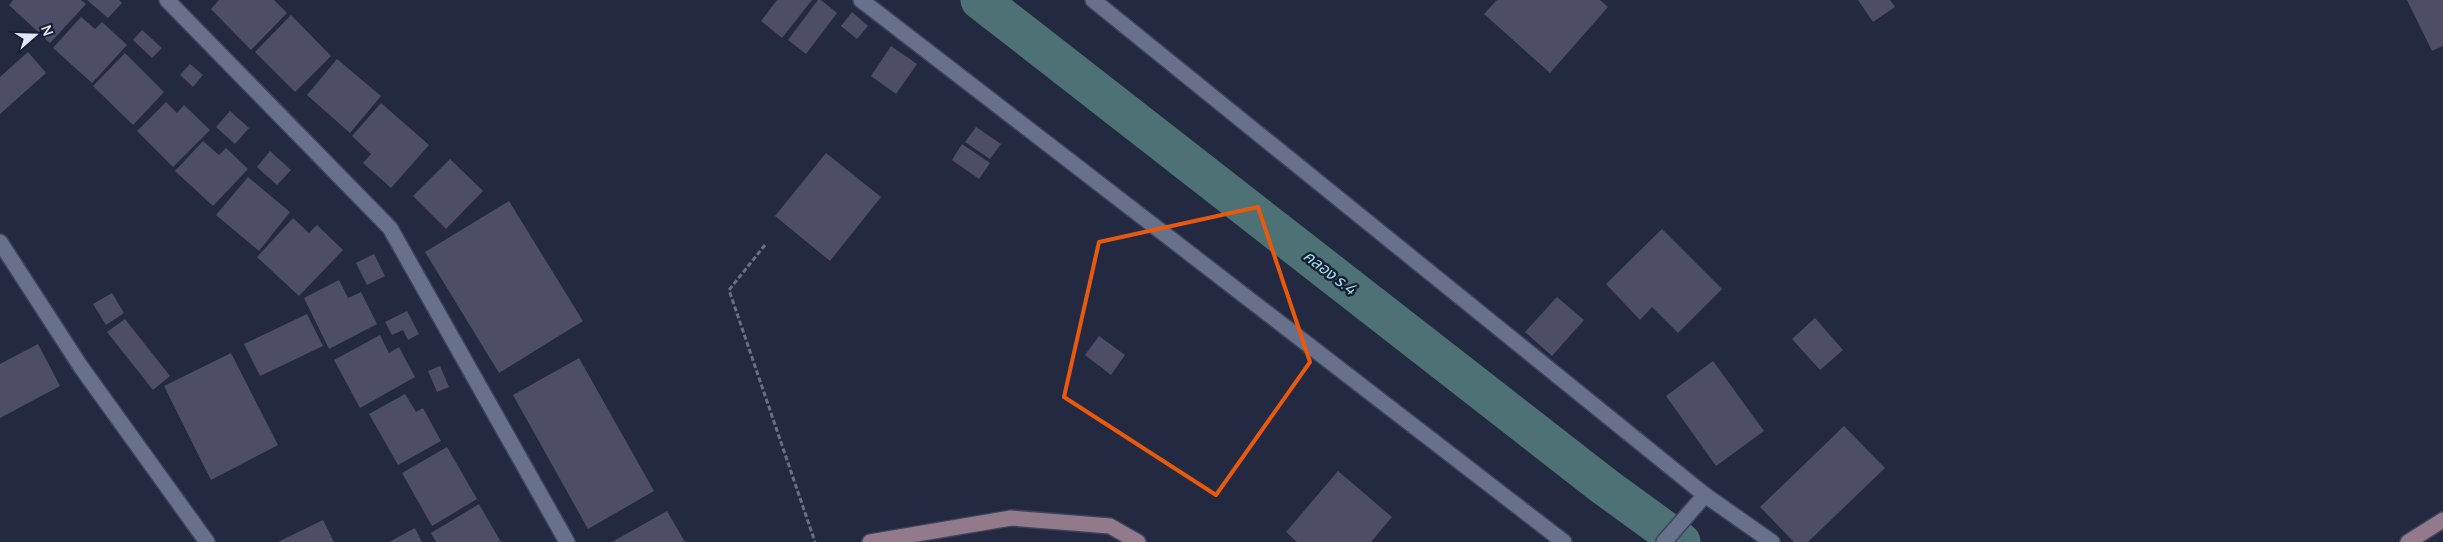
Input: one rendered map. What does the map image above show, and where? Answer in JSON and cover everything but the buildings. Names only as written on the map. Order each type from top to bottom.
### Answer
[{"type":"street","points":[[167,0],[390,228],[568,542]]},
{"type":"street","points":[[861,0],[1564,542]]},
{"type":"street","points":[[1093,0],[1705,495],[1772,542]]},
{"type":"street","points":[[0,242],[81,367],[207,542]]},
{"type":"street","points":[[1664,542],[1705,495]]},
{"type":"street","points":[[870,542],[1011,518],[1110,526],[1138,542]]},
{"type":"street","points":[[2408,542],[2443,520]]},
{"type":"path","points":[[765,245],[729,290],[816,542]]},
{"type":"highlighted area","points":[[1258,207],[1310,362],[1216,495],[1064,397],[1099,242]]},
{"type":"waterway","name":"คลอง ร.4","points":[[980,0],[1604,486],[1681,542]]}]
